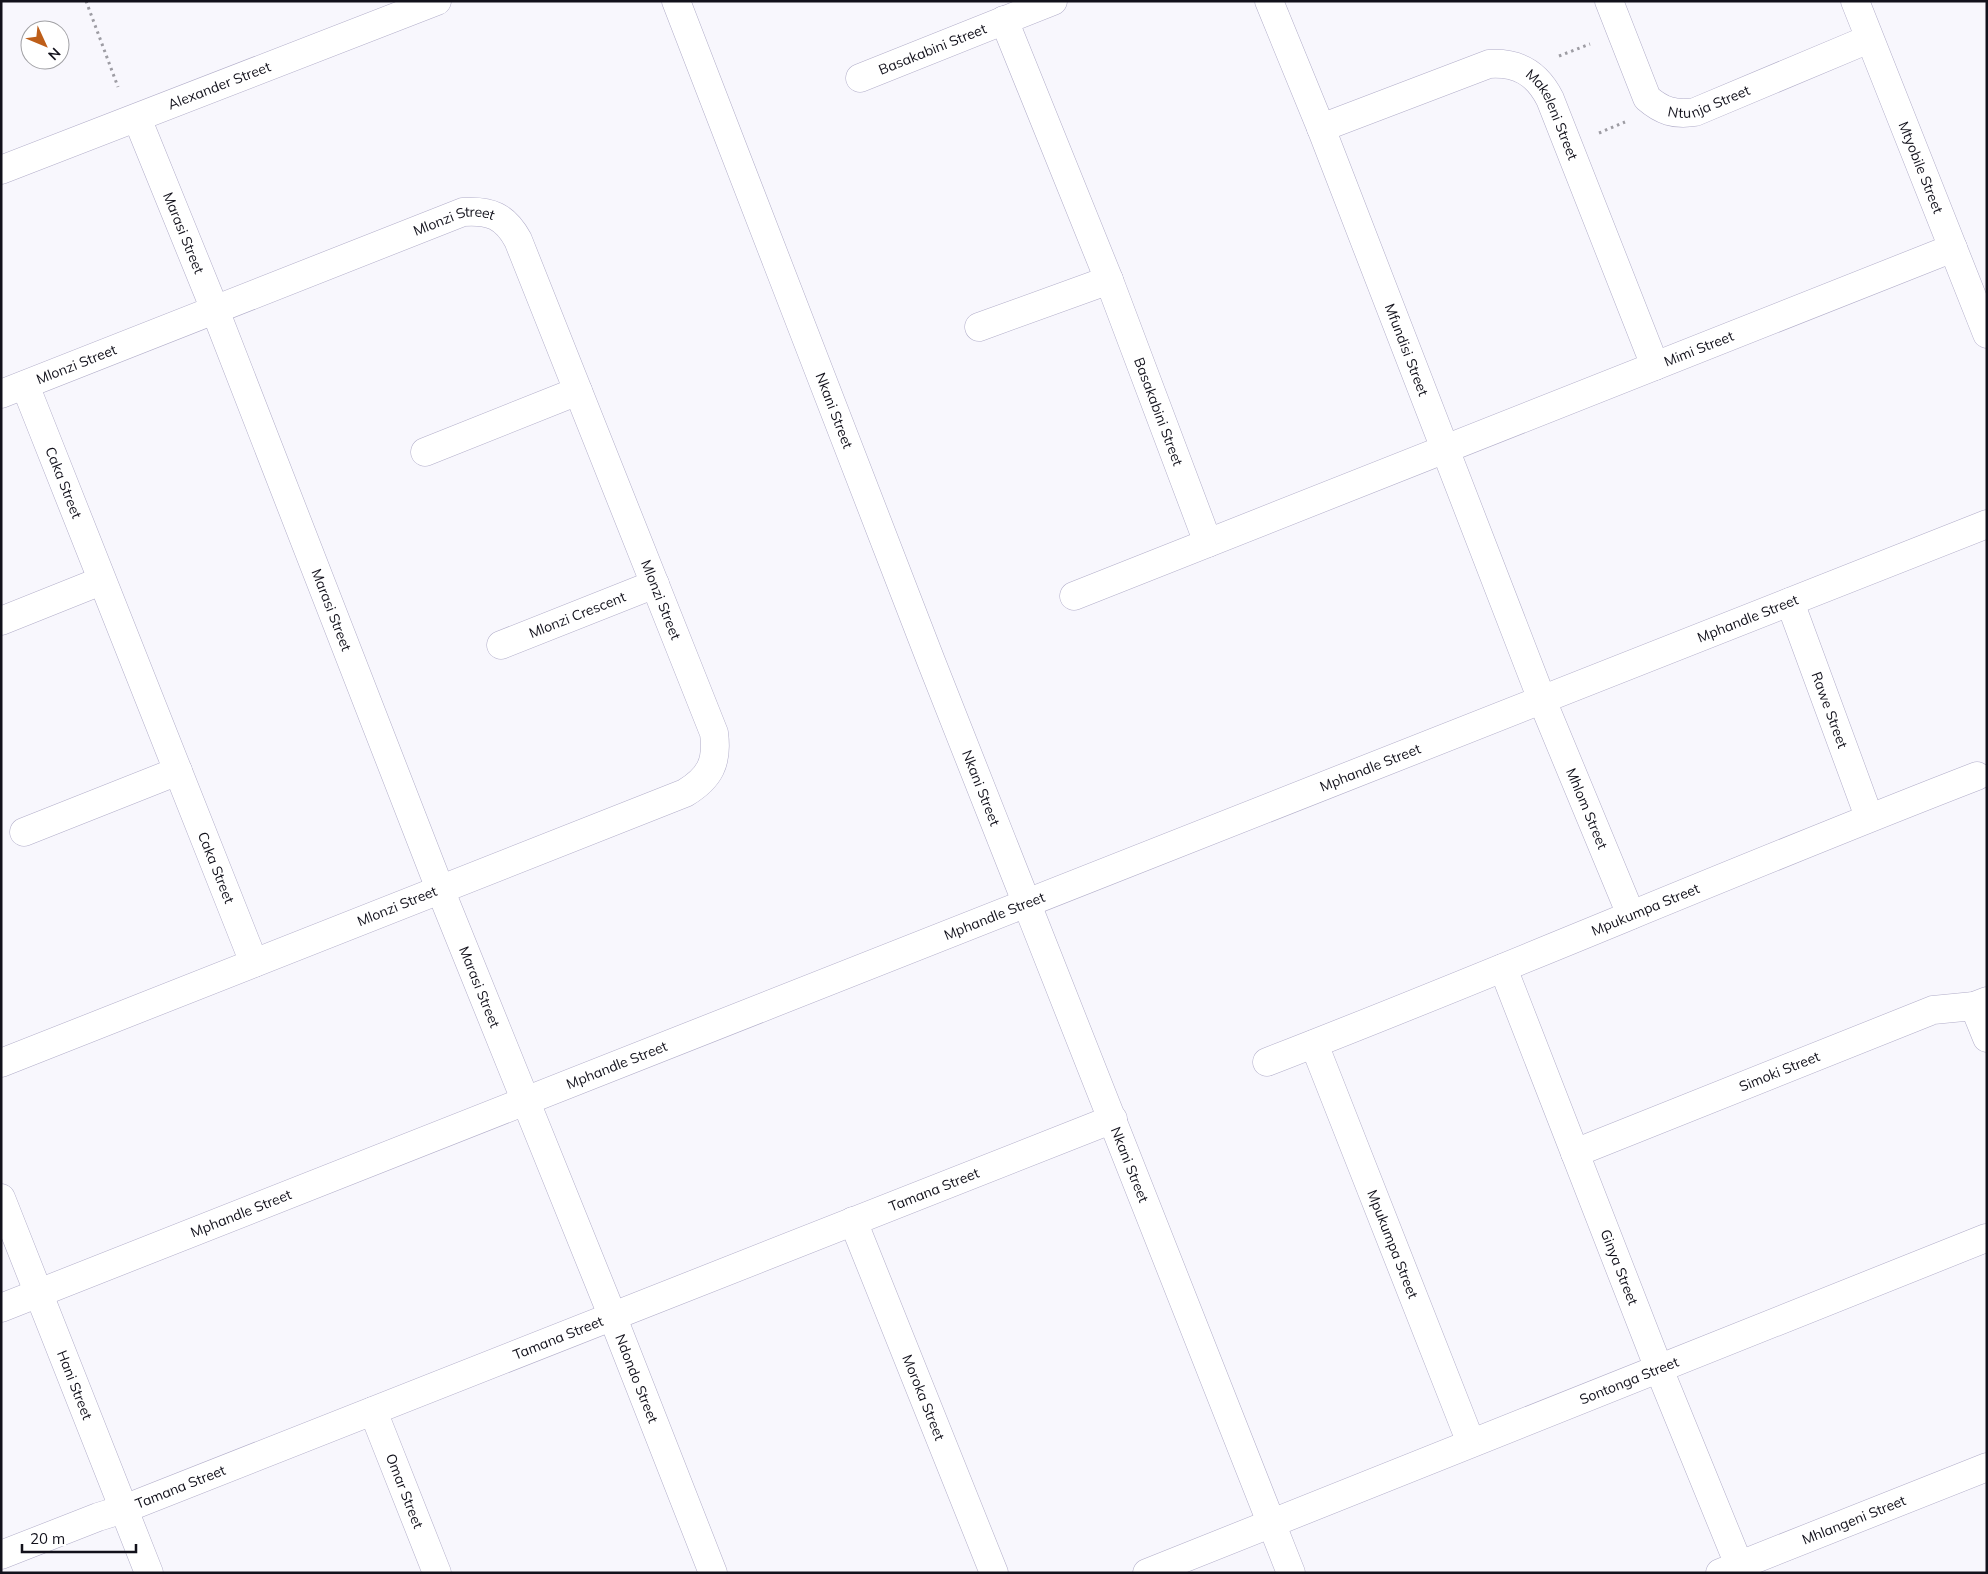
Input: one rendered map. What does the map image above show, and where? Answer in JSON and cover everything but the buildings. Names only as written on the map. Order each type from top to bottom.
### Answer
[{"type":"street","name":"Alexander Street","points":[[1,170],[437,1]]},
{"type":"street","name":"Nkani Street","points":[[676,1],[931,661],[1113,1118],[1290,1573]]},
{"type":"street","name":"Basakabini Street","points":[[860,78],[1053,1]]},
{"type":"street","name":"Mfundisi Street","points":[[1268,1],[1321,128],[1542,700]]},
{"type":"street","name":"Ntunja Street","points":[[1609,1],[1647,98],[1657,107],[1667,112],[1681,114],[1695,112],[1869,39]]},
{"type":"street","name":"Mtyobile Street","points":[[1855,1],[1987,334]]},
{"type":"street","name":"Basakabini Street","points":[[1004,20],[1109,280],[1208,543]]},
{"type":"street","name":"Makeleni Street","points":[[1321,128],[1489,64],[1502,63],[1514,65],[1536,77],[1544,87],[1569,147],[1655,366]]},
{"type":"street","name":"Marasi Street","points":[[137,118],[215,310],[440,889],[526,1100]]},
{"type":"street","name":"Mlonzi Street","points":[[1,1062],[685,793],[696,786],[706,775],[713,762],[716,748],[714,733],[518,240],[507,224],[491,214],[477,211],[463,212],[13,390]]},
{"type":"street","name":"Mimi Street","points":[[1446,450],[1953,248]]},
{"type":"street","points":[[979,328],[1109,280]]},
{"type":"street","name":"Caka Street","points":[[13,390],[101,581],[254,963]]},
{"type":"street","points":[[425,452],[578,391]]},
{"type":"street","points":[[1074,596],[1446,450]]},
{"type":"street","name":"Mphandle Street","points":[[1,1308],[1987,524]]},
{"type":"street","points":[[1,621],[101,581]]},
{"type":"street","name":"Mlonzi Crescent","points":[[501,645],[655,584]]},
{"type":"street","name":"Rawe Street","points":[[1790,602],[1869,818]]},
{"type":"street","name":"Mhlom Street","points":[[1542,700],[1631,915]]},
{"type":"street","points":[[24,832],[178,771]]},
{"type":"street","name":"Mpukumpa Street","points":[[1267,1062],[1976,776]]},
{"type":"street","name":"Ginya Street","points":[[1503,968],[1659,1369],[1730,1569]]},
{"type":"street","points":[[1980,1003],[1987,1038]]},
{"type":"street","name":"Simoki Street","points":[[1575,1153],[1933,1010],[1980,1003]]},
{"type":"street","name":"Mpukumpa Street","points":[[1314,1044],[1471,1443]]},
{"type":"street","name":"Ndondo Street","points":[[526,1100],[713,1573]]},
{"type":"street","name":"Tamana Street","points":[[1,1555],[98,1517],[124,1510],[1113,1118]]},
{"type":"street","name":"Hani Street","points":[[1,1198],[149,1573]]},
{"type":"street","points":[[1987,1216],[1984,1228],[1987,1239]]},
{"type":"street","name":"Moroka Street","points":[[853,1221],[994,1573]]},
{"type":"street","name":"Sontonga Street","points":[[1147,1573],[1987,1239]]},
{"type":"street","name":"Omar Street","points":[[373,1411],[437,1573]]},
{"type":"street","name":"Mhlangeni Street","points":[[1730,1569],[1987,1467]]},
{"type":"path","points":[[86,1],[120,92]]},
{"type":"path","points":[[1526,70],[1620,32]]},
{"type":"path","points":[[1569,147],[1657,107]]}]
